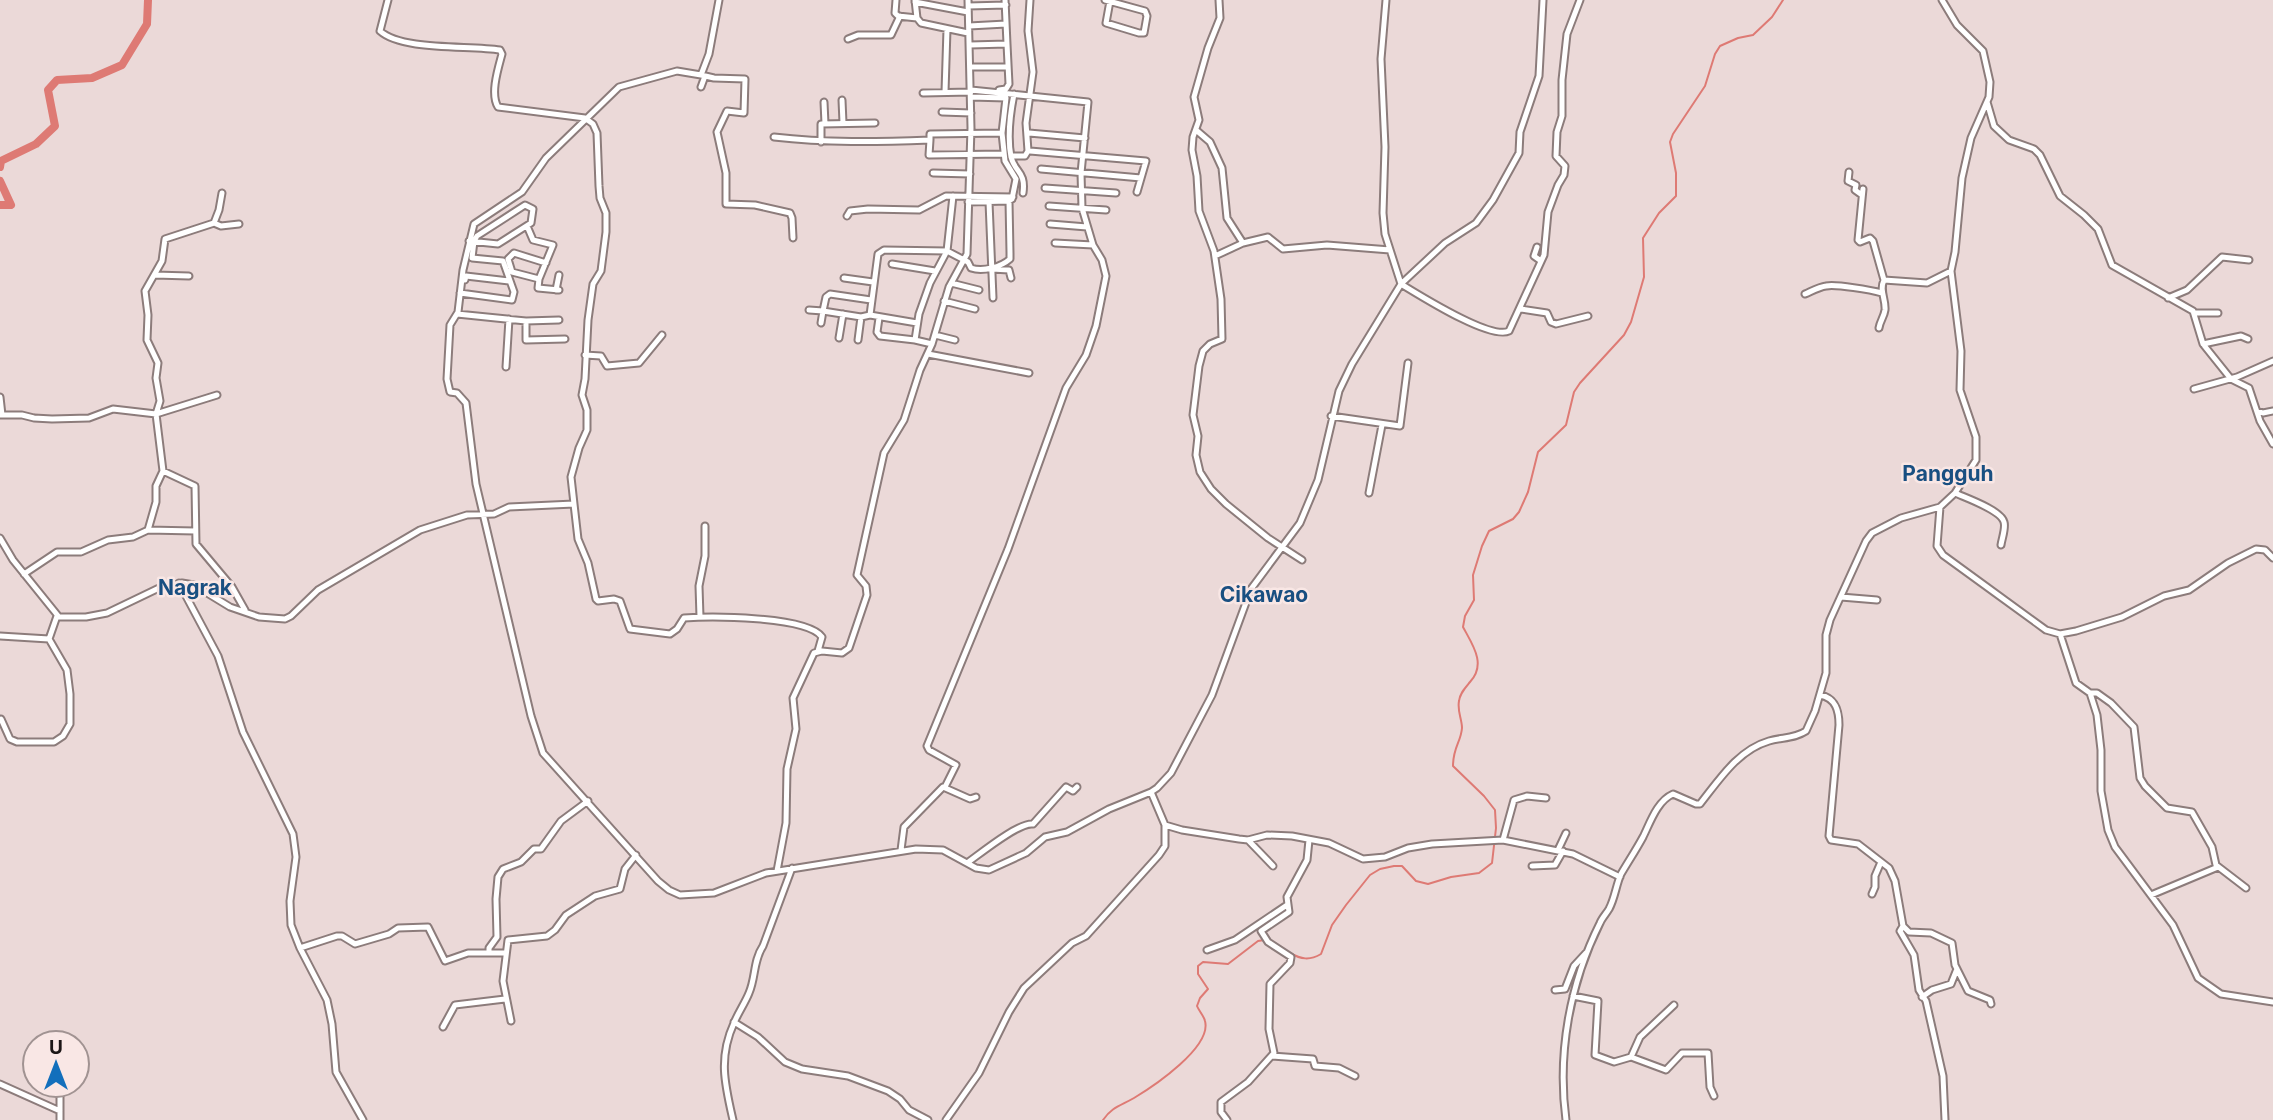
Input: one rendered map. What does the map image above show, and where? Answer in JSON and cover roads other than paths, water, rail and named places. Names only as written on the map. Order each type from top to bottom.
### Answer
[{"type":"street","points":[[388,0],[380,31],[383,34],[403,41],[500,50],[502,54],[495,95],[498,107],[585,118],[597,133],[600,198],[606,219],[601,271],[593,287],[585,355],[586,379],[582,395],[587,410],[587,430],[571,477],[578,539],[588,563],[596,601],[620,601],[629,628],[635,631],[672,634],[684,618],[756,618],[800,626],[822,635],[818,651],[813,655],[793,698],[796,729],[787,769],[786,823],[777,871]]},
{"type":"street","points":[[701,87],[719,0]]},
{"type":"street","points":[[896,0],[895,13],[917,18],[926,25],[969,29],[1006,24]]},
{"type":"street","points":[[1002,133],[930,134],[929,155],[1025,156],[1028,153],[1026,123],[1033,72],[1028,32],[1030,0]]},
{"type":"street","points":[[1219,0],[1220,18],[1207,50],[1194,97],[1199,120],[1192,150],[1199,211],[1215,256],[1221,299],[1222,339],[1210,344],[1202,354],[1193,415],[1198,436],[1196,460],[1206,483],[1226,504],[1302,560]]},
{"type":"street","points":[[1385,0],[1381,59],[1385,147],[1382,213],[1385,234],[1401,284],[1450,312],[1495,333],[1504,334],[1509,331],[1521,309],[1528,286],[1541,261],[1546,246],[1548,212],[1565,172],[1565,166],[1556,156],[1556,142],[1562,116],[1562,80],[1567,34],[1580,0]]},
{"type":"street","points":[[509,281],[466,276],[457,314],[450,328],[448,383],[450,392],[457,393],[466,403],[472,464],[531,716],[541,748],[567,780],[669,890],[690,896],[714,893],[766,873],[901,850],[939,849],[981,870],[993,869],[1029,851],[1045,837],[1068,832],[1109,809],[1151,792],[1171,773],[1212,695],[1251,589],[1300,523],[1322,465],[1331,416],[1339,391],[1352,364],[1401,284],[1445,243],[1476,223],[1493,200],[1519,153],[1520,132],[1538,79],[1543,0]]},
{"type":"street","points":[[1566,1120],[1563,1071],[1573,996],[1588,951],[1612,901],[1620,877],[1650,821],[1668,796],[1677,795],[1691,803],[1700,804],[1746,751],[1768,741],[1789,738],[1806,731],[1826,673],[1826,635],[1830,620],[1870,535],[1901,518],[1940,507],[1955,493],[1973,467],[1976,437],[1960,390],[1961,351],[1951,271],[1962,178],[1978,120],[1987,102],[1990,82],[1983,51],[1957,24],[1942,0]]},
{"type":"street","points":[[917,18],[915,1],[968,6],[1006,2],[1010,79],[1008,87],[971,93]]},
{"type":"street","points":[[1107,1],[1145,12],[1147,16],[1144,31],[1137,33],[1107,23],[1107,1]]},
{"type":"street","points":[[818,651],[844,652],[849,648],[867,595],[866,586],[860,582],[857,575],[881,462],[903,423],[932,344],[944,301],[967,250],[971,155],[968,6]]},
{"type":"street","points":[[848,39],[858,35],[891,35],[901,16]]},
{"type":"street","points":[[945,92],[947,29]]},
{"type":"street","points":[[1134,40],[1137,33]]},
{"type":"street","points":[[970,45],[1007,44]]},
{"type":"street","points":[[970,67],[1008,66]]},
{"type":"street","points":[[462,293],[474,224],[522,192],[546,158],[585,118],[623,85],[677,71],[745,80],[744,113],[728,110],[717,132],[726,173],[726,204],[755,205],[790,213],[793,238]]},
{"type":"street","points":[[901,850],[904,827],[945,787],[956,765],[929,750],[927,746],[1008,549],[1066,388],[1086,355],[1096,326],[1106,276],[1082,208],[1081,173],[1088,102],[993,91]]},
{"type":"street","points":[[923,93],[971,93],[1006,98],[1002,133],[1008,155],[1023,176],[1023,193]]},
{"type":"street","points":[[992,268],[1010,259],[1011,199],[1016,179],[1006,163],[1014,94]]},
{"type":"street","points":[[842,100],[843,123]]},
{"type":"street","points":[[824,102],[825,124]]},
{"type":"street","points":[[1987,102],[1994,126],[2010,140],[2034,149],[2040,155],[2060,196],[2098,229],[2112,265],[2194,313],[2218,313]]},
{"type":"street","points":[[942,112],[971,113]]},
{"type":"street","points":[[821,142],[821,124],[875,123]]},
{"type":"street","points":[[1196,130],[1210,142],[1222,168],[1227,218],[1242,243]]},
{"type":"street","points":[[1029,133],[1085,138]]},
{"type":"street","points":[[774,136],[821,142],[930,140]]},
{"type":"street","points":[[1030,151],[1146,161],[1137,192]]},
{"type":"street","points":[[1041,169],[1142,178]]},
{"type":"street","points":[[1849,172],[1848,181],[1856,184],[1855,190],[1863,192],[1858,240],[1873,240],[1884,280],[1882,293],[1885,311],[1879,328]]},
{"type":"street","points":[[933,173],[970,174]]},
{"type":"street","points":[[1045,188],[1116,193]]},
{"type":"street","points":[[214,223],[222,193]]},
{"type":"street","points":[[847,216],[850,211],[859,209],[919,210],[940,197],[953,196],[989,202],[1011,199]]},
{"type":"street","points":[[915,340],[935,271],[947,251],[953,196]]},
{"type":"street","points":[[968,200],[1011,199]]},
{"type":"street","points":[[989,202],[993,298]]},
{"type":"street","points":[[525,205],[533,209],[531,223],[498,244],[471,241],[525,205]]},
{"type":"street","points":[[1048,206],[1106,210]]},
{"type":"street","points":[[148,530],[156,502],[156,486],[163,471],[156,414],[160,402],[156,378],[158,363],[148,343],[145,291],[162,261],[166,238],[214,223],[221,226],[239,224]]},
{"type":"street","points":[[1050,225],[1087,227]]},
{"type":"street","points":[[527,226],[533,240],[553,244],[538,288],[558,290],[559,275]]},
{"type":"street","points":[[1215,256],[1242,243],[1268,237],[1283,249],[1327,245],[1390,250]]},
{"type":"street","points":[[462,293],[512,300],[514,292],[503,261],[472,258],[471,241]]},
{"type":"street","points":[[1055,243],[1093,245]]},
{"type":"street","points":[[1537,247],[1534,256],[1541,261]]},
{"type":"street","points":[[870,315],[876,257],[884,250],[947,251],[968,262],[973,269],[1009,270],[1011,278]]},
{"type":"street","points":[[539,279],[512,272],[508,259],[514,253],[545,263]]},
{"type":"street","points":[[2168,298],[2188,290],[2222,257],[2249,261]]},
{"type":"street","points":[[892,264],[935,271]]},
{"type":"street","points":[[1884,280],[1927,283],[1951,271]]},
{"type":"street","points":[[155,275],[189,276]]},
{"type":"street","points":[[844,278],[873,282]]},
{"type":"street","points":[[951,284],[979,290]]},
{"type":"street","points":[[1805,293],[1830,285],[1853,289],[1859,287],[1882,293]]},
{"type":"street","points":[[821,323],[828,294],[871,300]]},
{"type":"street","points":[[944,301],[975,309]]},
{"type":"street","points":[[1521,309],[1547,313],[1551,322],[1556,324],[1588,316]]},
{"type":"street","points":[[809,310],[861,317],[870,315],[918,323]]},
{"type":"street","points":[[2194,313],[2203,344],[2231,379],[2249,388],[2264,430],[2273,444]]},
{"type":"street","points":[[457,314],[526,321],[559,320]]},
{"type":"street","points":[[839,338],[843,314]]},
{"type":"street","points":[[858,340],[861,317]]},
{"type":"street","points":[[879,318],[877,332],[880,336],[932,344]]},
{"type":"street","points":[[506,367],[509,319]]},
{"type":"street","points":[[526,321],[526,340],[565,339]]},
{"type":"street","points":[[585,355],[601,356],[607,366],[639,363],[662,335]]},
{"type":"street","points":[[935,335],[955,340]]},
{"type":"street","points":[[2203,344],[2241,336],[2248,339]]},
{"type":"street","points":[[928,354],[1029,373]]},
{"type":"street","points":[[2194,389],[2231,379],[2273,361]]},
{"type":"street","points":[[1331,416],[1398,427],[1402,422],[1408,363]]},
{"type":"street","points":[[0,397],[1,415],[52,419],[89,418],[113,409],[156,414],[217,395]]},
{"type":"street","points":[[2257,411],[2273,411]]},
{"type":"street","points":[[1369,493],[1382,425]]},
{"type":"street","points":[[163,471],[195,486],[196,544],[232,587],[245,610]]},
{"type":"street","points":[[1955,493],[1991,509],[2002,518],[2004,524],[2001,545]]},
{"type":"street","points":[[0,538],[57,616],[86,617],[107,612],[159,588],[179,583],[194,585],[230,607],[278,620],[288,618],[318,590],[420,530],[467,515],[498,513],[509,507],[574,505]]},
{"type":"street","points":[[1940,507],[1937,547],[1943,555],[2046,630],[2060,634],[2122,617],[2164,596],[2186,591],[2228,563],[2256,549],[2265,550],[2273,558]]},
{"type":"street","points":[[700,617],[699,589],[705,556],[705,526]]},
{"type":"street","points":[[24,574],[57,552],[80,552],[108,540],[133,537],[148,530],[195,531]]},
{"type":"street","points":[[179,583],[218,656],[243,732],[293,834],[296,857],[291,925],[327,1000],[336,1072],[363,1120]]},
{"type":"street","points":[[1841,597],[1877,600]]},
{"type":"street","points":[[1,719],[10,739],[17,742],[54,742],[67,731],[71,720],[68,707],[68,674],[49,639],[57,616]]},
{"type":"street","points":[[2060,634],[2076,683],[2112,703],[2132,723],[2142,782],[2167,808],[2189,811],[2195,816],[2212,847],[2218,867],[2246,888]]},
{"type":"street","points":[[0,636],[49,639]]},
{"type":"street","points":[[2090,693],[2098,724],[2101,791],[2108,830],[2115,847],[2172,925],[2198,978],[2221,994],[2273,1002]]},
{"type":"street","points":[[1820,695],[1829,697],[1839,710],[1829,836],[1831,840],[1858,844],[1889,868],[1895,881],[1903,926],[1909,932],[1931,933],[1952,943],[1957,969],[1968,991],[1990,1000],[1991,1004]]},
{"type":"street","points":[[945,787],[970,799],[976,797]]},
{"type":"street","points":[[967,863],[994,842],[1027,823],[1033,824],[1066,788],[1073,791],[1077,787]]},
{"type":"street","points":[[946,1120],[979,1073],[1020,993],[1033,977],[1072,943],[1086,936],[1160,855],[1165,846],[1165,825],[1151,792]]},
{"type":"street","points":[[1503,840],[1514,800],[1527,796],[1546,798]]},
{"type":"street","points":[[489,953],[489,948],[498,937],[496,894],[500,873],[506,866],[521,862],[534,849],[541,849],[560,822],[588,801]]},
{"type":"street","points":[[1165,825],[1182,830],[1248,839],[1280,834],[1329,843],[1363,859],[1385,857],[1408,848],[1432,844],[1503,840],[1560,851],[1591,862],[1620,877]]},
{"type":"street","points":[[1532,866],[1555,865],[1566,833]]},
{"type":"street","points":[[1248,839],[1273,866]]},
{"type":"street","points":[[1227,1120],[1221,1112],[1221,1102],[1248,1082],[1272,1056],[1275,1049],[1269,1029],[1270,984],[1290,963],[1291,957],[1268,942],[1262,929],[1289,912],[1287,897],[1307,860],[1310,840]]},
{"type":"street","points":[[511,1021],[503,981],[508,940],[547,936],[567,914],[595,896],[620,889],[625,869],[636,855]]},
{"type":"street","points":[[1872,894],[1881,862]]},
{"type":"street","points":[[2151,895],[2218,867]]},
{"type":"street","points":[[733,1120],[723,1069],[728,1037],[751,990],[756,956],[763,946],[792,868]]},
{"type":"street","points":[[1207,950],[1235,940],[1287,905]]},
{"type":"street","points":[[1903,926],[1900,931],[1914,955],[1919,990],[1926,1001],[1943,1076],[1945,1120]]},
{"type":"street","points":[[300,948],[337,936],[355,944],[389,934],[398,928],[428,928],[445,961],[468,953],[505,953]]},
{"type":"street","points":[[1555,990],[1565,989],[1574,966],[1588,951]]},
{"type":"street","points":[[1922,998],[1932,990],[1951,984],[1957,969]]},
{"type":"street","points":[[1573,996],[1598,1001],[1595,1055],[1614,1062],[1631,1057],[1666,1070],[1682,1052],[1707,1053],[1710,1087],[1714,1096]]},
{"type":"street","points":[[443,1027],[454,1005],[505,999]]},
{"type":"street","points":[[1631,1057],[1640,1037],[1674,1005]]},
{"type":"street","points":[[734,1022],[758,1037],[785,1062],[802,1069],[848,1076],[888,1091],[900,1099],[909,1111],[928,1120]]},
{"type":"street","points":[[1272,1056],[1313,1059],[1315,1066],[1339,1068],[1355,1076]]},
{"type":"street","points":[[0,1084],[60,1111]]},
{"type":"street","points":[[60,1099],[60,1120]]},
{"type":"waterway","points":[[0,167],[1,161],[36,144],[55,126],[48,90],[57,80],[92,78],[122,65],[147,24],[148,0]]},
{"type":"waterway","points":[[1290,953],[1305,958],[1321,954],[1332,925],[1370,875],[1380,869],[1402,866],[1416,881],[1428,884],[1479,873],[1492,863],[1495,810],[1453,766],[1462,728],[1460,698],[1475,675],[1478,661],[1463,627],[1465,616],[1474,600],[1473,575],[1482,546],[1489,531],[1513,519],[1519,512],[1528,492],[1538,452],[1566,425],[1574,392],[1624,335],[1631,322],[1644,277],[1643,238],[1659,213],[1676,196],[1676,173],[1670,142],[1705,86],[1715,54],[1720,46],[1753,35],[1772,17],[1783,0]]},
{"type":"waterway","points":[[0,181],[11,205],[0,205]]},
{"type":"waterway","points":[[1103,1120],[1113,1109],[1143,1092],[1180,1065],[1200,1042],[1205,1031],[1205,1021],[1197,1006],[1208,989],[1198,974],[1198,966],[1203,962],[1228,964],[1258,941],[1264,940]]},
{"type":"district","name":"Pangguh","points":[[1948,473]]},
{"type":"district","name":"Nagrak","points":[[195,587]]},
{"type":"district","name":"Cikawao","points":[[1264,594]]}]
